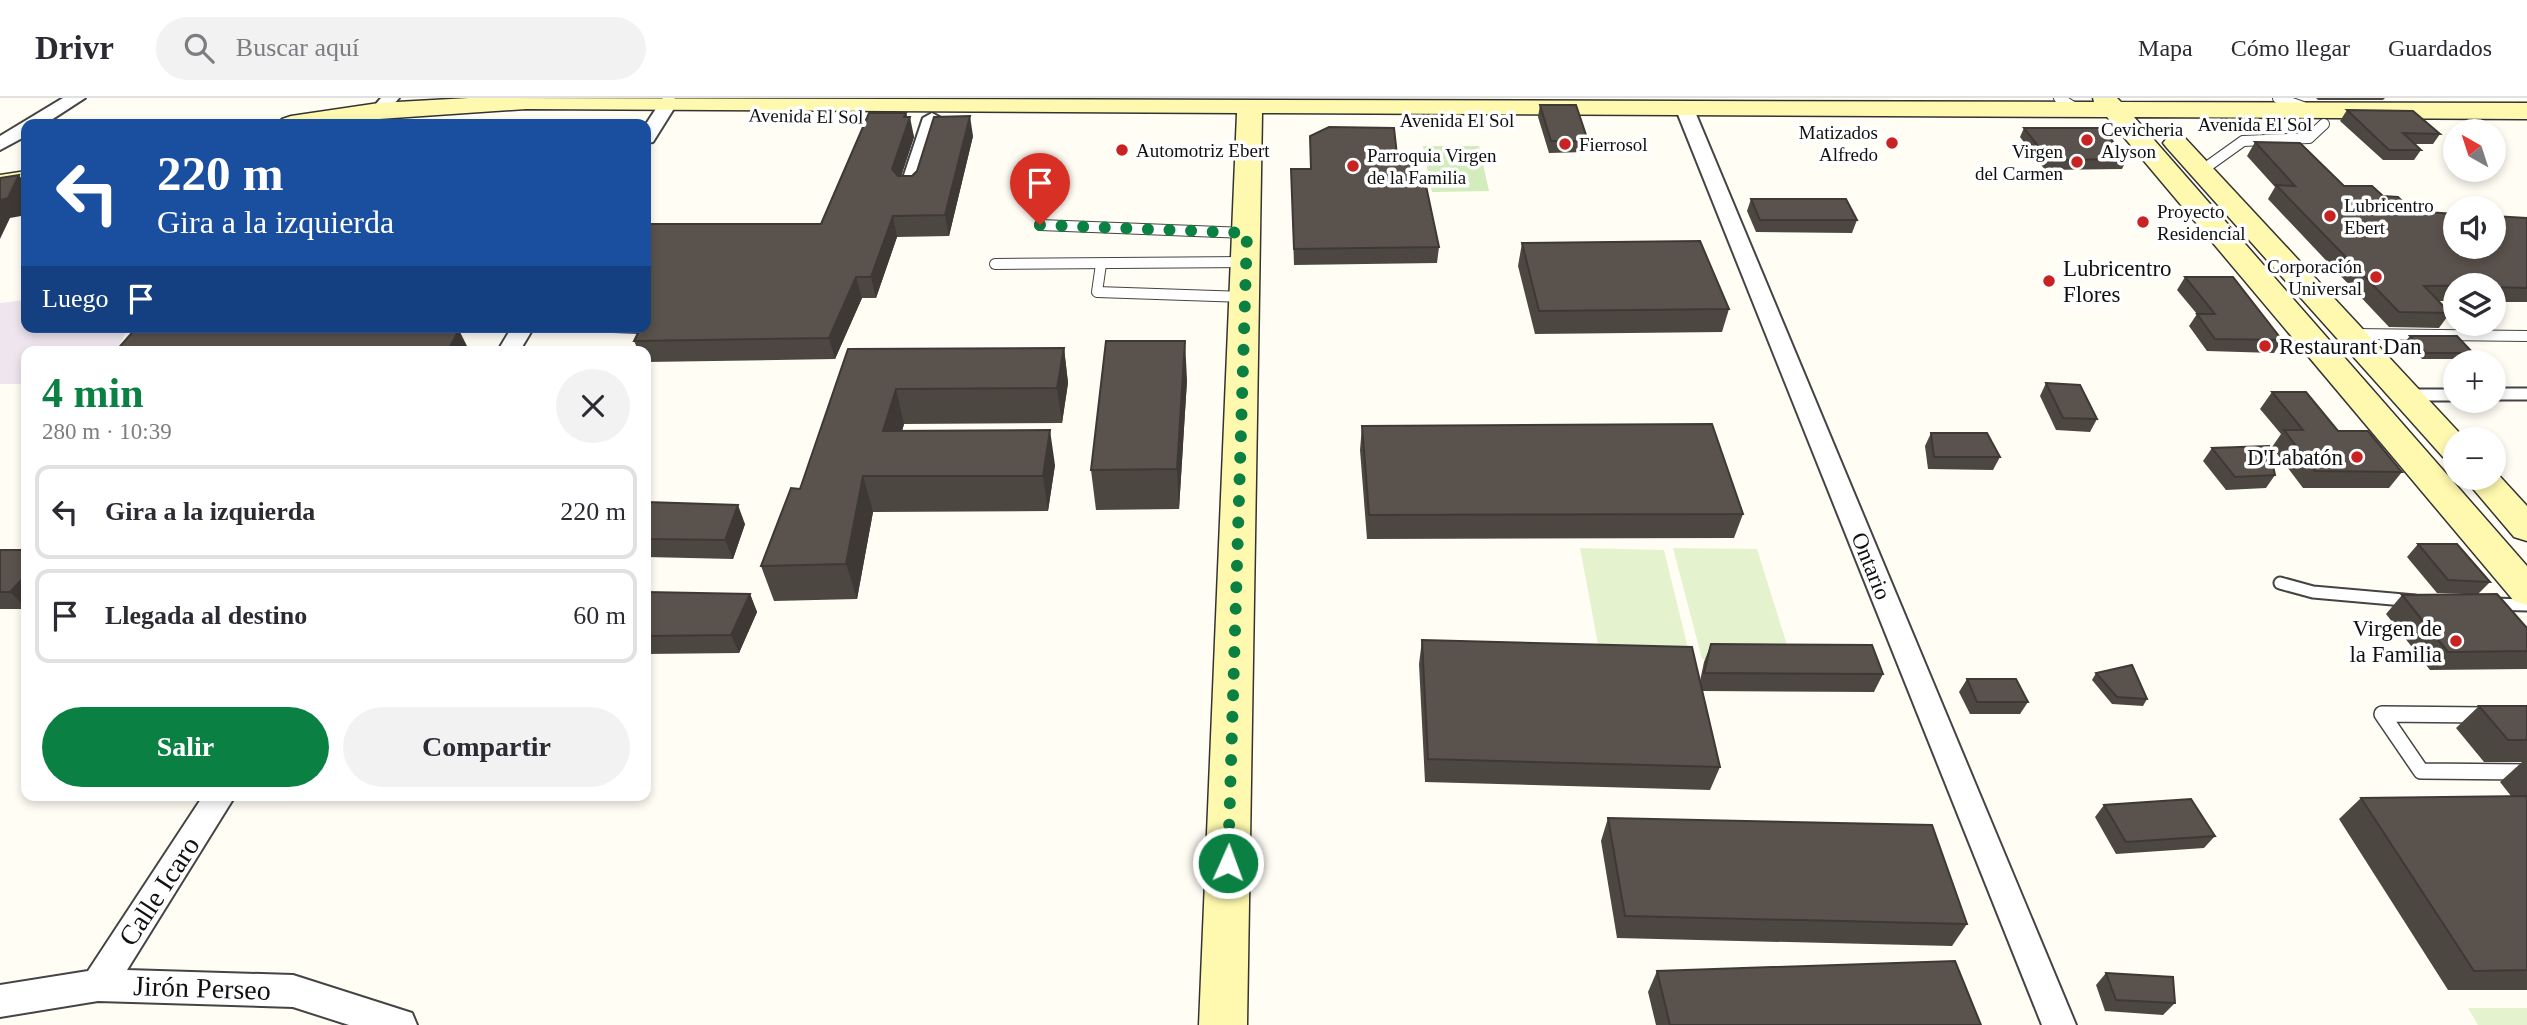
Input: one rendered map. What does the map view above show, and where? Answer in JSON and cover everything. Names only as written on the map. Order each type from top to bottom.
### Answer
[{"type":"main road","name":"Avenida El Sol","points":[[1994,110],[2068,104],[2131,111]]},
{"type":"main road","name":"Avenida El Sol","points":[[327,119],[385,111],[504,116],[665,108],[1250,108],[1688,114],[1994,110],[2131,111],[2527,125]]},
{"type":"main road","name":"Avenida El Sol","points":[[665,108],[932,118],[1250,108]]},
{"type":"main road","points":[[1223,1025],[1250,108]]},
{"type":"main road","points":[[2131,111],[2201,171],[2443,436]]},
{"type":"main road","points":[[2131,111],[2527,591]]},
{"type":"main road","name":"Avenida El Sol","points":[[2320,118],[2527,111]]},
{"type":"main road","points":[[0,170],[21,166]]},
{"type":"main road","points":[[0,183],[21,180]]},
{"type":"main road","points":[[2493,490],[2527,528]]},
{"type":"street","points":[[41,119],[76,98]]},
{"type":"street","points":[[651,130],[665,108]]},
{"type":"street","name":"Ontario","points":[[1688,114],[2059,1025]]},
{"type":"street","points":[[909,190],[932,118]]},
{"type":"street","points":[[0,144],[21,131]]},
{"type":"street","name":"Calle Icaro","points":[[98,985],[217,801]]},
{"type":"street","name":"Jirón Perseo","points":[[0,1001],[98,985],[293,991],[400,1025]]},
{"type":"lane","points":[[2201,171],[2243,141],[2309,138],[2320,118],[2278,98]]},
{"type":"lane","points":[[1040,225],[1246,264]]},
{"type":"lane","points":[[995,264],[1246,264]]},
{"type":"lane","points":[[1101,264],[1097,292],[1246,264]]},
{"type":"lane","points":[[2350,334],[2527,336]]},
{"type":"lane","points":[[2506,394],[2527,394]]},
{"type":"lane","points":[[2406,396],[2443,395]]},
{"type":"lane","points":[[2280,583],[2313,592],[2429,603]]},
{"type":"lane","points":[[2475,604],[2527,605]]},
{"type":"lane","points":[[2501,715],[2382,714],[2421,771],[2527,772]]},
{"type":"shaded area","points":[[21,301],[21,333],[125,333],[120,346],[21,346],[21,384],[0,384],[0,303]]},
{"type":"green space","points":[[1423,146],[1479,146],[1489,191],[1432,192]]},
{"type":"green space","points":[[1580,548],[1664,550],[1691,661],[1601,660]]},
{"type":"green space","points":[[1673,548],[1757,549],[1792,661],[1702,659]]},
{"type":"green space","points":[[2468,1008],[2527,1008],[2527,1025],[2478,1025]]},
{"type":"building","points":[[1540,105],[1576,105],[1588,141],[1551,141]]},
{"type":"building","points":[[2347,110],[2413,111],[2440,134],[2403,133],[2421,150],[2389,150]]},
{"type":"building","points":[[869,113],[906,113],[904,117],[910,117],[892,169],[898,176],[912,176],[917,171],[934,117],[970,116],[945,215],[893,216],[871,277],[856,277],[829,338],[634,341],[638,333],[651,333],[651,224],[821,224]]},
{"type":"building","points":[[1329,127],[1394,128],[1398,164],[1418,164],[1419,181],[1425,181],[1439,247],[1294,249],[1291,169],[1311,169],[1310,136]]},
{"type":"building","points":[[2024,128],[2102,128],[2127,159],[2049,160]]},
{"type":"building","points":[[2255,142],[2300,143],[2344,186],[2372,186],[2383,196],[2398,197],[2412,211],[2443,213],[2443,259],[2506,259],[2506,217],[2527,218],[2527,288],[2506,287],[2506,273],[2443,273],[2443,286],[2424,286],[2443,306],[2443,313],[2399,312],[2276,185],[2295,186]]},
{"type":"building","points":[[19,175],[8,198],[0,200],[0,178]]},
{"type":"building","points":[[1751,199],[1846,199],[1857,220],[1760,220]]},
{"type":"building","points":[[1700,241],[1729,309],[1539,311],[1522,243]]},
{"type":"building","points":[[2185,277],[2233,277],[2282,340],[2215,339],[2197,314],[2215,314]]},
{"type":"building","points":[[132,333],[457,333],[450,346],[120,346]]},
{"type":"building","points":[[2410,336],[2457,336],[2470,350],[2443,350],[2443,353],[2426,353]]},
{"type":"building","points":[[1106,341],[1185,341],[1177,469],[1091,470]]},
{"type":"building","points":[[1064,348],[1057,388],[896,389],[883,431],[1050,430],[1043,476],[863,476],[846,564],[761,566],[791,488],[800,489],[848,349]]},
{"type":"building","points":[[2046,383],[2080,385],[2097,419],[2063,418]]},
{"type":"building","points":[[2272,392],[2306,392],[2338,431],[2368,431],[2402,472],[2315,471],[2284,430],[2303,430]]},
{"type":"building","points":[[1712,424],[1743,514],[1369,515],[1362,426]]},
{"type":"building","points":[[1931,433],[1987,433],[2000,457],[1934,457]]},
{"type":"building","points":[[2269,446],[2275,475],[2235,477],[2212,448]]},
{"type":"building","points":[[651,502],[738,505],[725,540],[651,539]]},
{"type":"building","points":[[2418,544],[2457,544],[2490,582],[2448,580]]},
{"type":"building","points":[[0,550],[21,550],[21,580],[10,592],[0,592]]},
{"type":"building","points":[[651,592],[750,594],[731,635],[651,636]]},
{"type":"building","points":[[2497,594],[2527,628],[2527,651],[2448,652],[2402,595]]},
{"type":"building","points":[[1422,640],[1692,647],[1720,767],[1428,759]]},
{"type":"building","points":[[1711,644],[1872,645],[1883,674],[1704,673]]},
{"type":"building","points":[[2132,665],[2147,699],[2117,697],[2096,673]]},
{"type":"building","points":[[1967,679],[2016,679],[2028,702],[1977,702]]},
{"type":"building","points":[[2479,706],[2527,706],[2527,740],[2508,740]]},
{"type":"building","points":[[2527,796],[2527,970],[2474,971],[2361,798]]},
{"type":"building","points":[[2191,799],[2215,836],[2126,842],[2104,805]]},
{"type":"building","points":[[1608,818],[1932,825],[1967,924],[1625,916]]},
{"type":"building","points":[[1955,961],[1981,1025],[1670,1025],[1657,971]]},
{"type":"building","points":[[2106,973],[2173,977],[2175,1003],[2116,1000]]},
{"type":"place","name":"Cevicheria Alyson","points":[[2087,140]]},
{"type":"place","name":"Matizados Alfredo","points":[[1892,143]]},
{"type":"place","name":"Fierrosol","points":[[1565,144]]},
{"type":"place","name":"Automotriz Ebert","points":[[1122,150]]},
{"type":"place","name":"Virgen del Carmen","points":[[2077,162]]},
{"type":"place","name":"Parroquia Virgen de la Familia","points":[[1353,166]]},
{"type":"place","name":"Lubricentro Ebert","points":[[2330,216]]},
{"type":"place","name":"Proyecto Residencial","points":[[2143,222]]},
{"type":"place","name":"Corporación Universal","points":[[2376,277]]},
{"type":"place","name":"Lubricentro Flores","points":[[2049,281]]},
{"type":"place","name":"Restaurant Dan","points":[[2265,346]]},
{"type":"place","name":"D'Labatón","points":[[2357,457]]},
{"type":"place","name":"Virgen de la Familia","points":[[2456,641]]},
{"type":"route","points":[[1040,225],[1247,233],[1228,863]]}]
